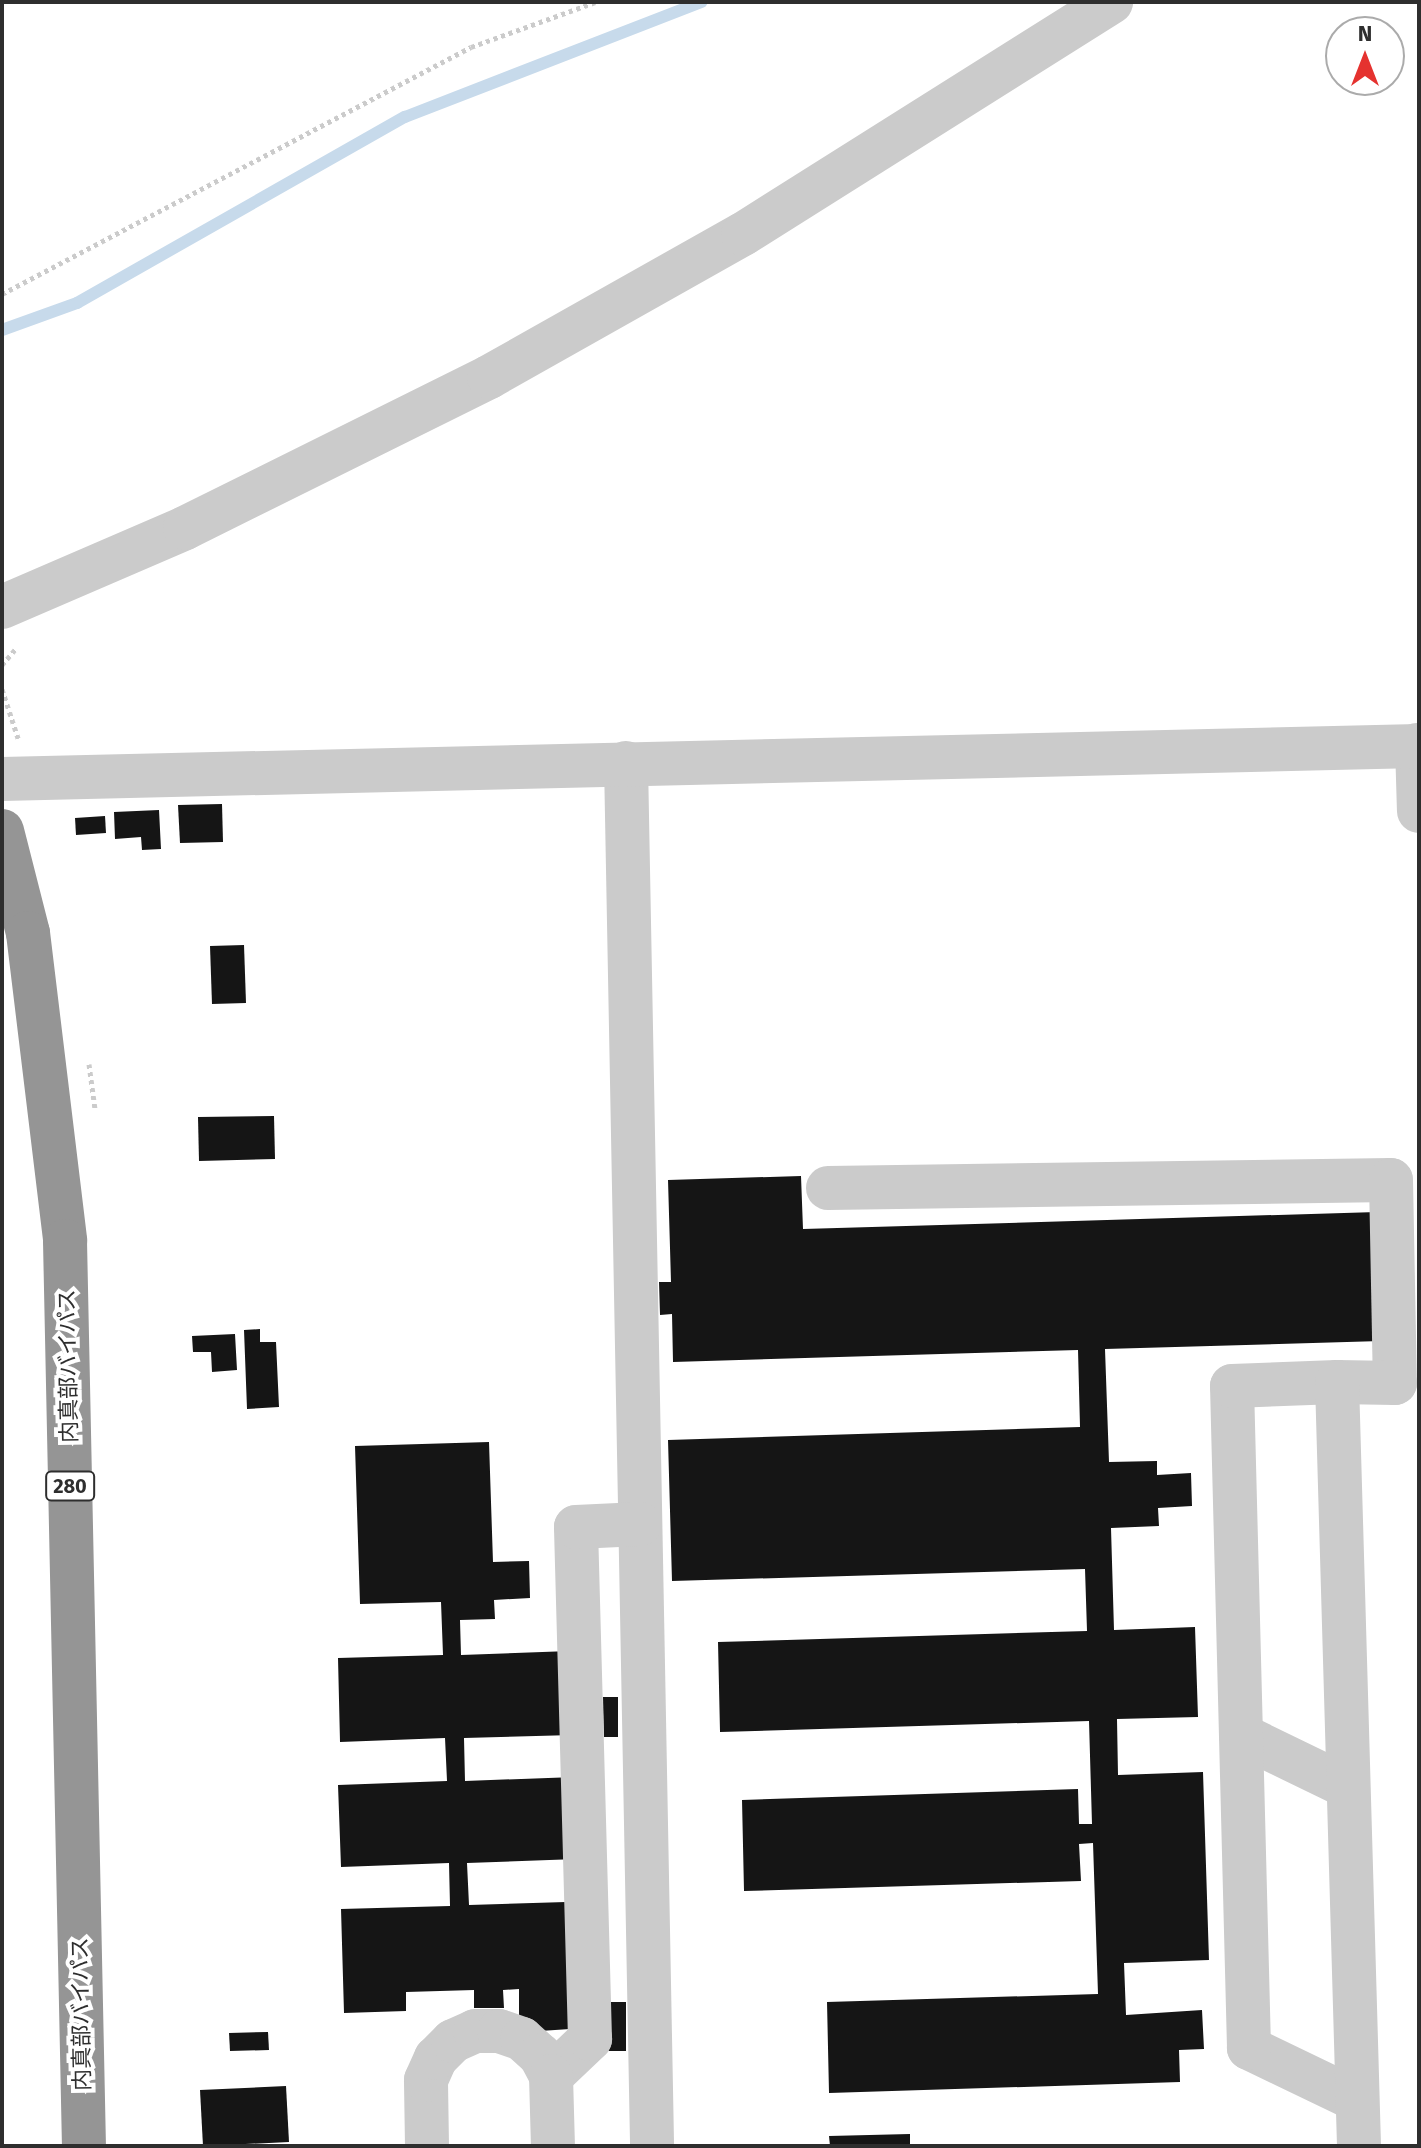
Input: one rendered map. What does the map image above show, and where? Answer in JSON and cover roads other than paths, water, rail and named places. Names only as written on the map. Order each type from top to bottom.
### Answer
[{"type":"highway","name":"内真部バイパス","points":[[2,831],[28,933],[65,1241],[84,2146]]},
{"type":"street","points":[[2,607],[185,528],[489,377],[743,234],[1111,2]]},
{"type":"street","points":[[2,779],[1418,745],[1419,811]]},
{"type":"street","points":[[626,763],[652,2146]]},
{"type":"street","points":[[828,1188],[1391,1180],[1395,1383],[1232,1386],[1249,2048],[1357,2100]]},
{"type":"street","points":[[1337,1382],[1359,2146]]},
{"type":"street","points":[[551,2076],[590,2039],[576,1527],[640,1524]]},
{"type":"street","points":[[577,1587],[641,1586]]},
{"type":"street","points":[[1241,1735],[1348,1787]]},
{"type":"street","points":[[427,2146],[426,2080],[436,2058],[453,2041],[475,2031],[499,2031],[522,2039],[540,2055],[551,2076],[553,2146]]},
{"type":"waterway","points":[[2,330],[77,303],[405,117],[701,2]]}]
